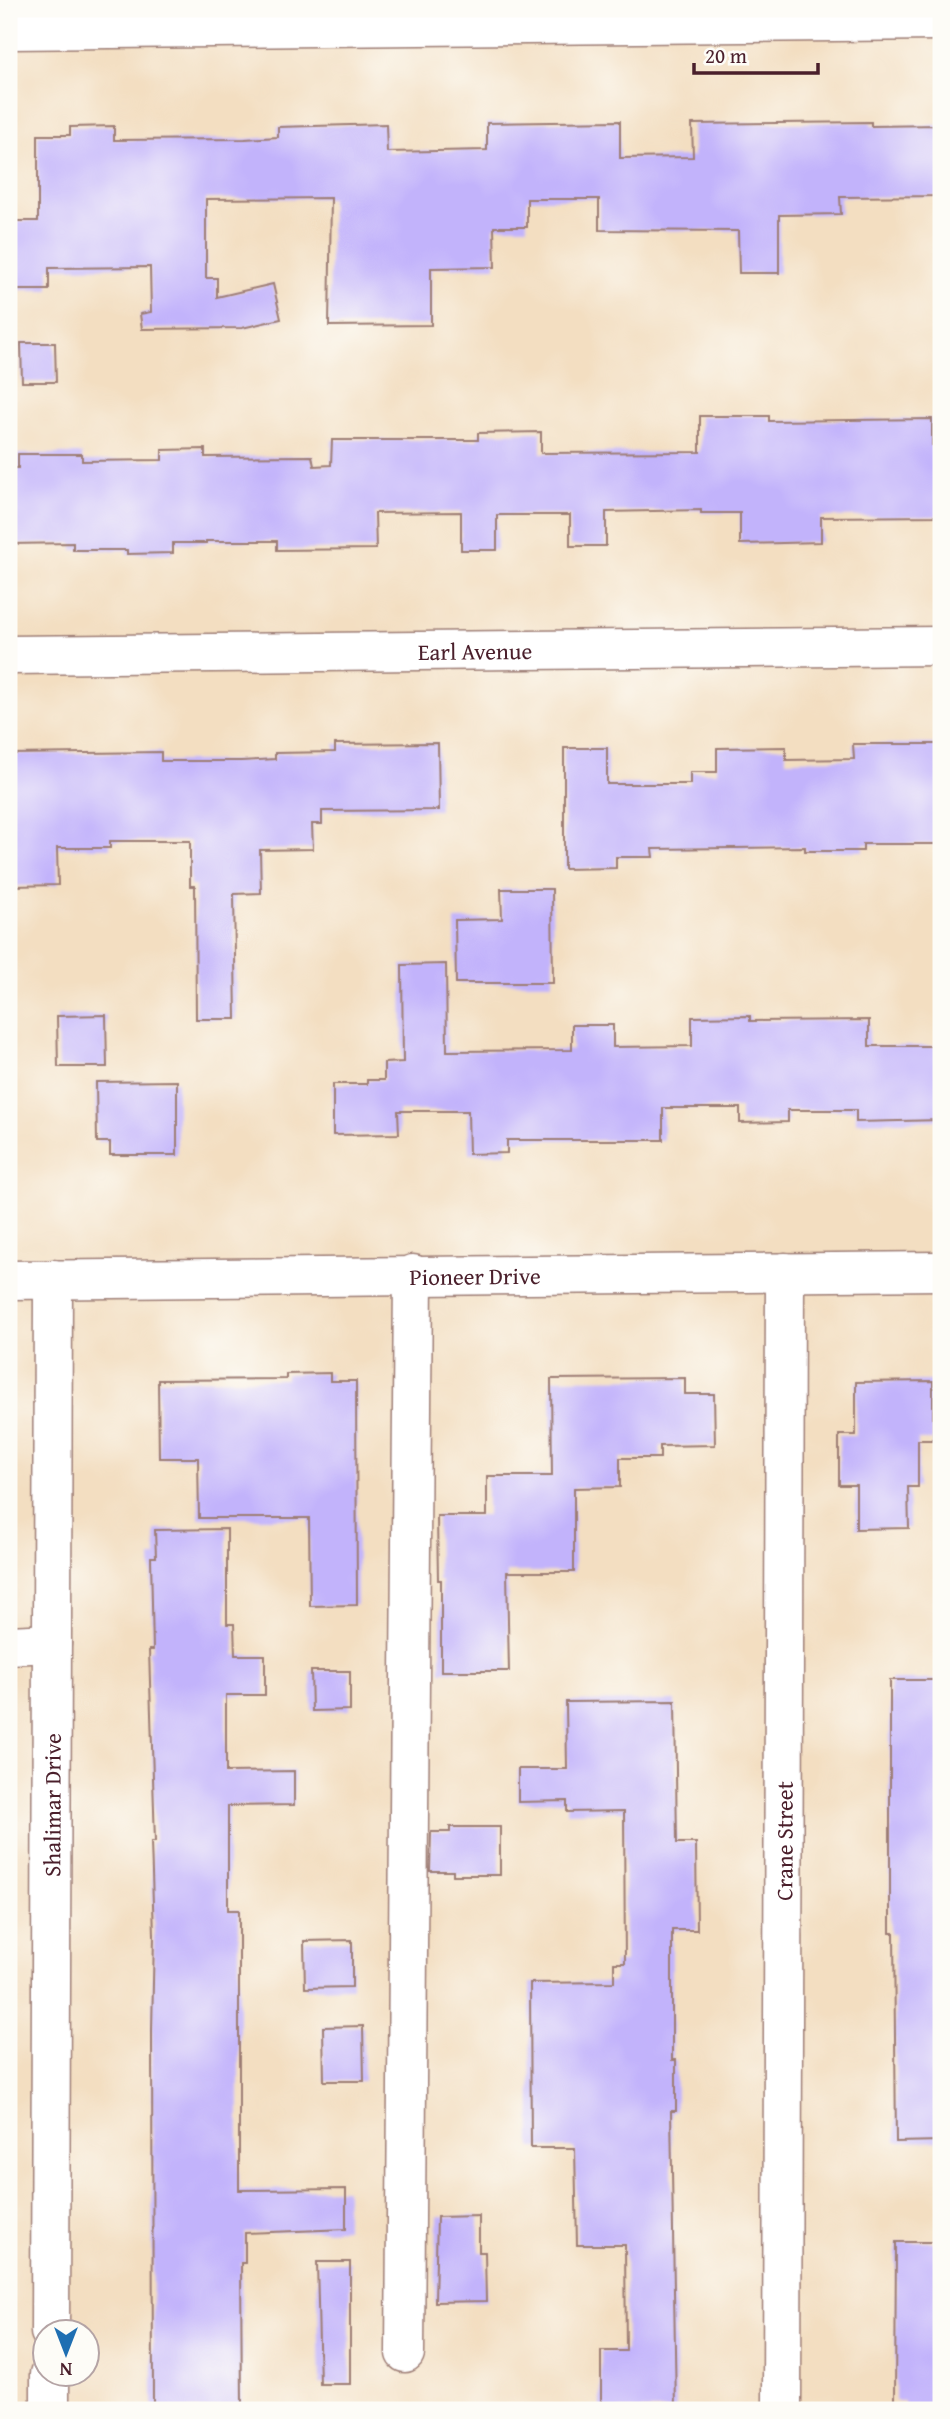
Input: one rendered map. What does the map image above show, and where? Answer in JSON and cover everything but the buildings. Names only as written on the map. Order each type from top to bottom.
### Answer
[{"type":"street","points":[[9,30],[56,19],[941,21]]},
{"type":"street","name":"Earl Avenue","points":[[9,655],[941,646]]},
{"type":"street","name":"Pioneer Drive","points":[[9,1280],[941,1271]]},
{"type":"street","name":"Crane Street","points":[[782,2410],[785,1272]]},
{"type":"street","points":[[405,2353],[413,1274]]},
{"type":"street","name":"Shalimar Drive","points":[[50,2318],[53,1279]]},
{"type":"street","points":[[9,1644],[52,1643]]},
{"type":"street","points":[[50,2388],[50,2410]]}]
